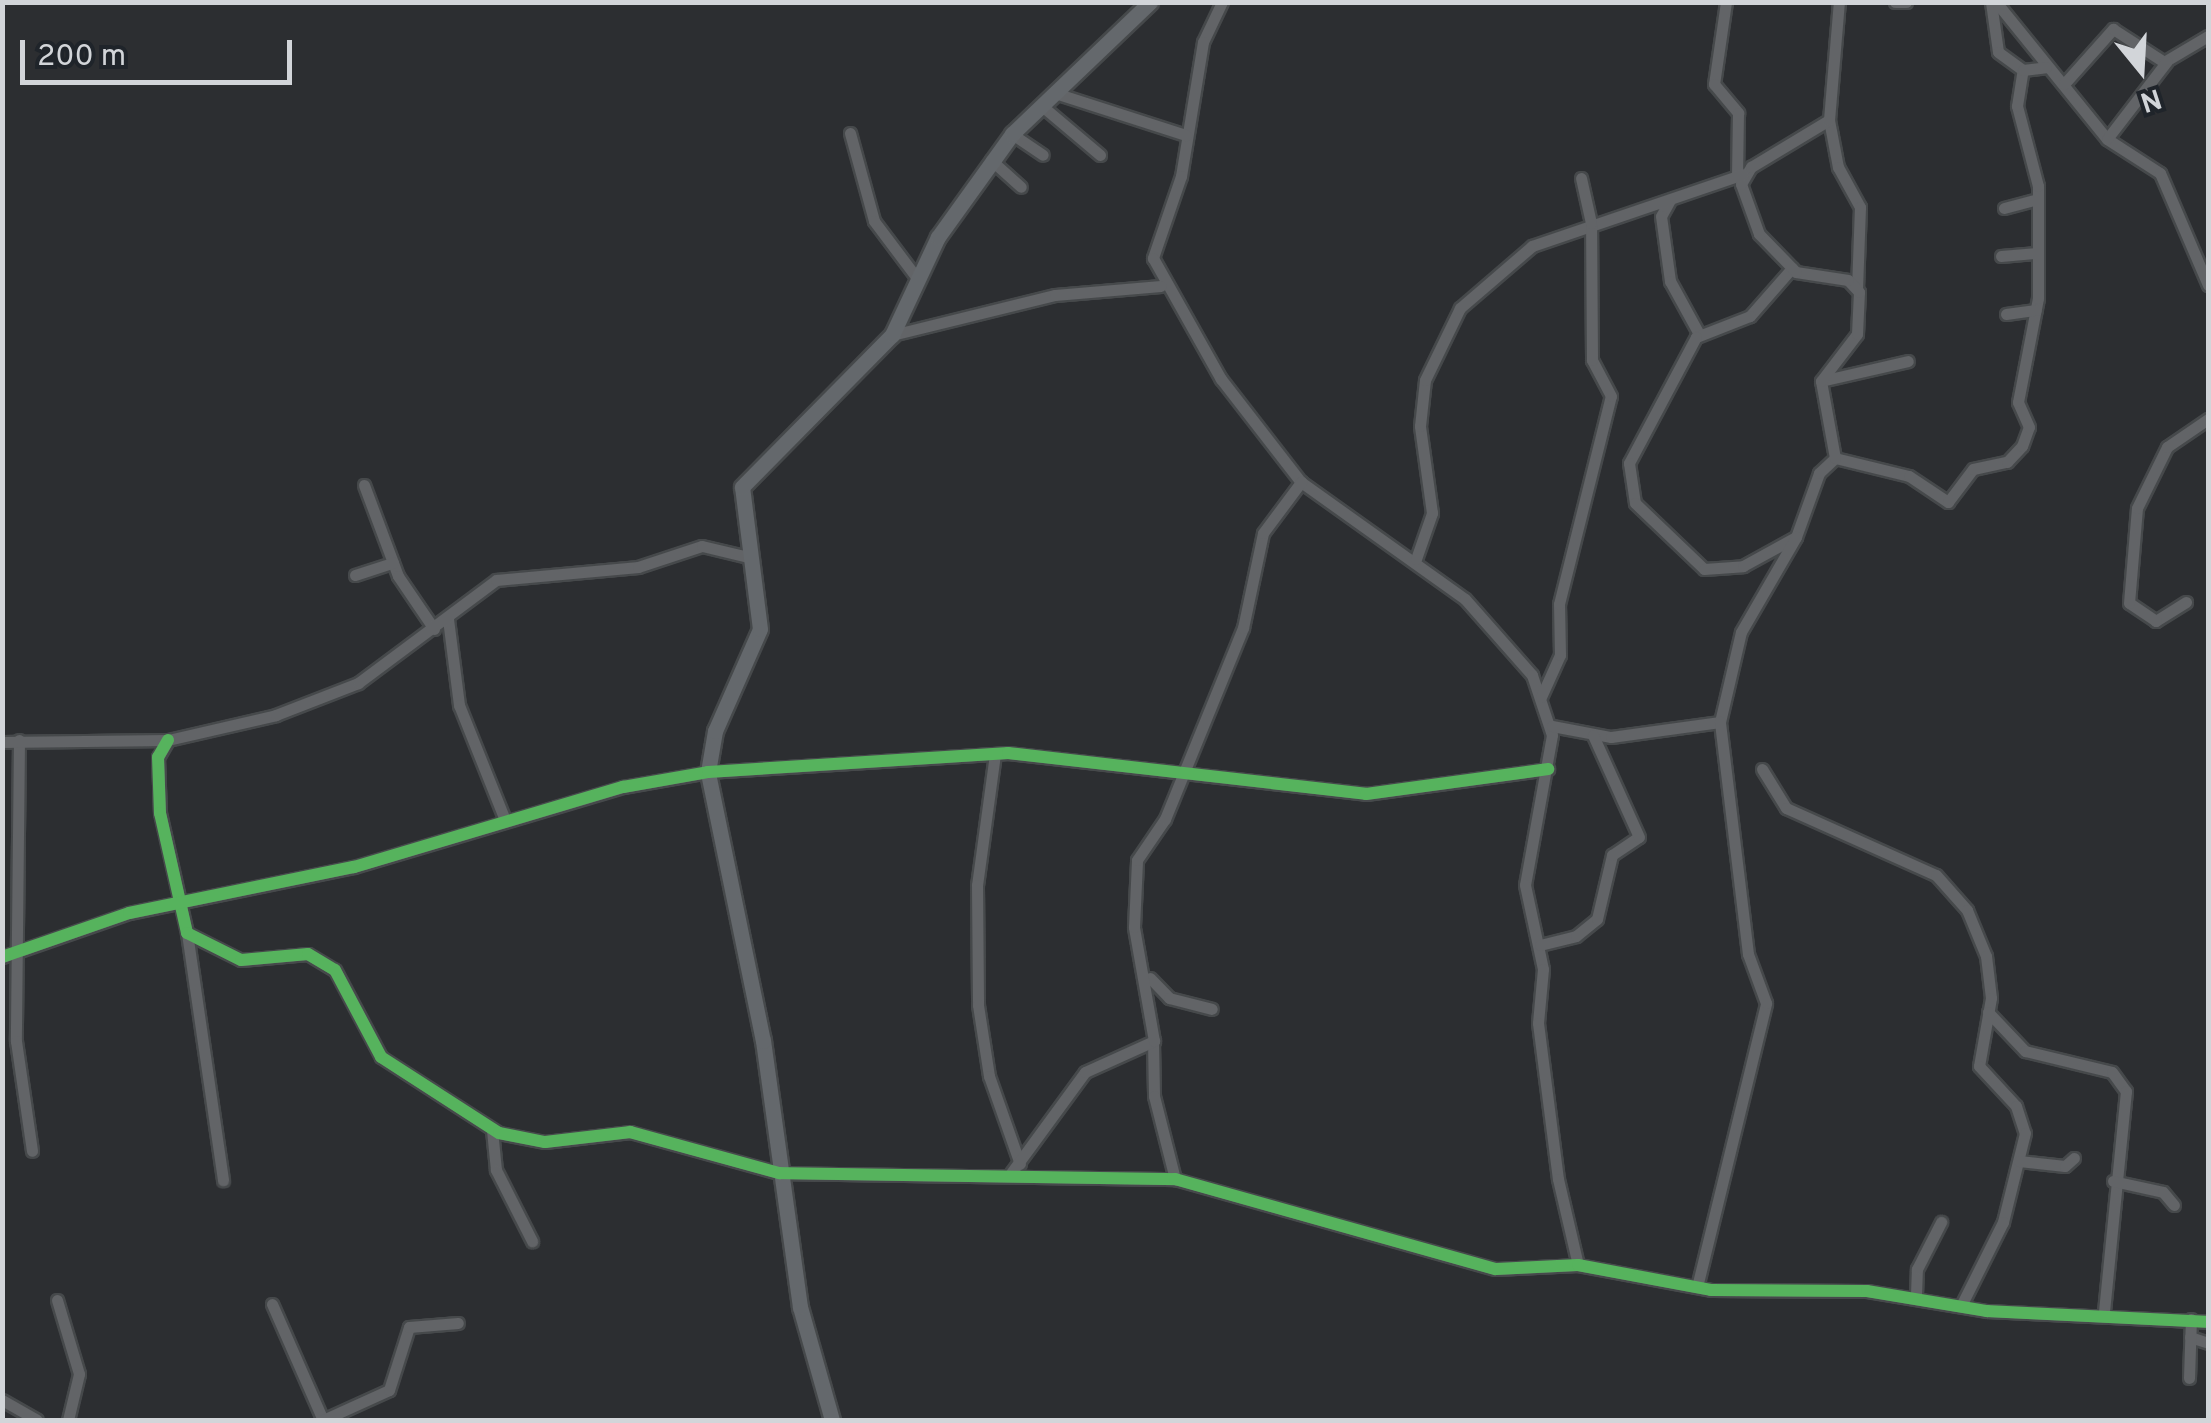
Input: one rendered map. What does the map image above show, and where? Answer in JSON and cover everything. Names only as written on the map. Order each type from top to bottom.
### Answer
[{"type":"main road","points":[[832,1420],[800,1307],[708,772],[715,732],[760,629],[740,502],[747,478],[892,335],[917,278],[990,160],[1012,134],[1150,2]]},
{"type":"street","points":[[1222,2],[1203,42],[1178,190],[1154,238],[1162,286],[1301,482],[1416,558],[1512,645],[1541,697],[1552,726],[1548,769],[1526,847],[1540,945],[1538,1023],[1578,1264]]},
{"type":"street","points":[[1726,2],[1714,84],[1738,113],[1740,174],[1752,221],[1792,268],[1857,288]]},
{"type":"street","points":[[1835,458],[1821,381],[1857,334],[1860,207],[1838,167],[1829,120],[1839,2]]},
{"type":"street","points":[[1895,2],[1906,2]]},
{"type":"street","points":[[1994,2],[1998,52],[2023,70],[2046,67]]},
{"type":"street","points":[[1994,2],[2107,139],[2160,173],[2208,285]]},
{"type":"street","points":[[2064,84],[2114,29],[2167,61]]},
{"type":"street","points":[[2107,139],[2167,61],[2208,36]]},
{"type":"street","points":[[1835,458],[1909,476],[1948,502],[1973,469],[2007,462],[2027,435],[2018,402],[2036,310],[2038,199],[2018,114],[2023,70]]},
{"type":"street","points":[[1055,93],[1186,136]]},
{"type":"street","points":[[1042,106],[1100,155]]},
{"type":"street","points":[[1416,558],[1432,500],[1420,416],[1452,319],[1532,246],[1740,174],[1829,120]]},
{"type":"street","points":[[850,133],[874,221],[917,278]]},
{"type":"street","points":[[1012,134],[1043,155]]},
{"type":"street","points":[[990,160],[1021,187]]},
{"type":"street","points":[[1541,697],[1560,656],[1560,604],[1611,396],[1592,360],[1591,223],[1580,178]]},
{"type":"street","points":[[2004,208],[2038,199]]},
{"type":"street","points":[[1670,200],[1661,216],[1670,281],[1699,334]]},
{"type":"street","points":[[2002,256],[2036,254]]},
{"type":"street","points":[[1792,268],[1750,316],[1699,334],[1629,462],[1634,503],[1704,569],[1743,566],[1796,537]]},
{"type":"street","points":[[892,335],[1055,295],[1162,286]]},
{"type":"street","points":[[2006,314],[2036,310]]},
{"type":"street","points":[[1821,381],[1908,361]]},
{"type":"street","points":[[2186,602],[2156,621],[2129,603],[2138,508],[2166,448],[2208,418]]},
{"type":"street","points":[[1697,1287],[1766,1003],[1748,954],[1720,722],[1748,616],[1768,597],[1796,537],[1818,473],[1835,458]]},
{"type":"street","points":[[1175,1180],[1154,1096],[1148,974],[1134,927],[1137,860],[1165,819],[1182,766],[1243,628],[1263,533],[1301,482]]},
{"type":"street","points":[[364,485],[393,563],[434,629]]},
{"type":"street","points":[[2,742],[168,740],[340,693],[505,578],[638,566],[702,546],[748,557]]},
{"type":"street","points":[[355,576],[393,563]]},
{"type":"street","points":[[448,619],[458,705],[505,820]]},
{"type":"street","points":[[1552,726],[1593,736],[1720,722]]},
{"type":"street","points":[[1540,945],[1576,936],[1597,920],[1612,855],[1638,837],[1593,736]]},
{"type":"street","points":[[18,740],[16,1041],[32,1151]]},
{"type":"street","points":[[168,740],[157,764],[176,902],[187,932],[222,1180]]},
{"type":"street","points":[[995,754],[978,886],[978,1004],[989,1076],[1016,1168]]},
{"type":"street","points":[[2,957],[176,902],[354,867],[505,820],[708,772],[995,754],[1182,766],[1342,794],[1548,769]]},
{"type":"street","points":[[1762,770],[1786,808],[1912,858],[1956,894],[1990,969],[1979,1066],[2021,1116],[2019,1162],[2002,1222],[1960,1306]]},
{"type":"street","points":[[187,932],[241,960],[308,954],[335,970],[382,1058],[448,1092],[492,1130],[545,1142],[630,1132],[780,1173],[1016,1168],[1175,1180],[1468,1265],[1578,1264],[1697,1287],[1916,1296],[1960,1306],[2104,1312],[2208,1322]]},
{"type":"street","points":[[1148,974],[1169,998],[1212,1009]]},
{"type":"street","points":[[1988,1012],[2025,1051],[2122,1080],[2128,1110],[2113,1181],[2104,1312]]},
{"type":"street","points":[[1016,1168],[1084,1072],[1154,1041]]},
{"type":"street","points":[[492,1130],[496,1170],[532,1241]]},
{"type":"street","points":[[2019,1162],[2065,1166],[2074,1158]]},
{"type":"street","points":[[2113,1181],[2163,1192],[2174,1205]]},
{"type":"street","points":[[1916,1296],[1917,1269],[1941,1222]]},
{"type":"street","points":[[57,1300],[79,1374],[68,1420]]},
{"type":"street","points":[[272,1304],[323,1420],[388,1390],[409,1327],[458,1323]]},
{"type":"street","points":[[2189,1378],[2191,1319]]},
{"type":"street","points":[[2190,1337],[2208,1343]]},
{"type":"street","points":[[2,1400],[37,1420]]},
{"type":"cycle path","points":[[168,740],[158,757],[160,813],[187,933],[241,960],[308,954],[335,970],[381,1057],[499,1133],[545,1142],[630,1132],[779,1173],[1175,1179],[1496,1269],[1578,1265],[1711,1290],[1867,1291],[1987,1311],[2208,1322]]},
{"type":"cycle path","points":[[2,957],[129,913],[354,867],[623,787],[708,772],[1008,753],[1366,794],[1548,769]]}]
